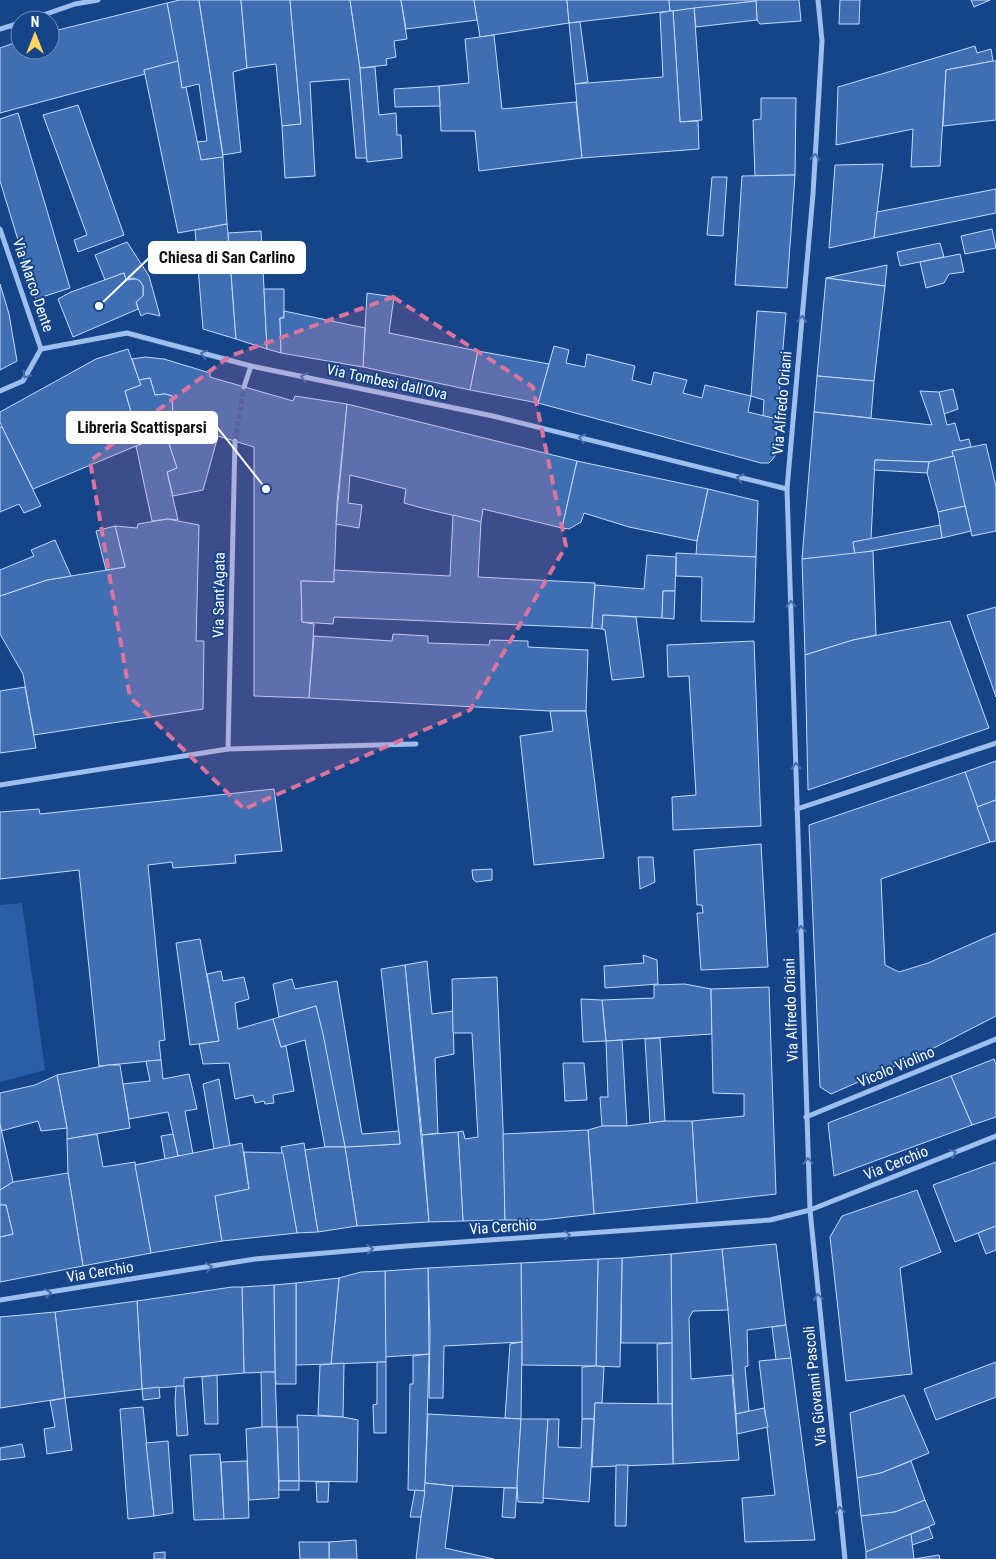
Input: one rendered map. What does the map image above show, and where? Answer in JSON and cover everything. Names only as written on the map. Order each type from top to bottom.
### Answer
[{"type":"street","points":[[58,10],[76,4],[98,0]]},
{"type":"street","name":"Via Alfredo Oriani","points":[[810,1210],[787,489],[813,194],[822,41],[818,0]]},
{"type":"street","name":"Via Marco Dente","points":[[0,229],[41,349]]},
{"type":"street","name":"Via Tombesi dall'Ova","points":[[41,349],[127,333],[251,366],[493,416],[787,489]]},
{"type":"street","points":[[0,391],[23,381],[41,349]]},
{"type":"street","points":[[244,387],[251,366]]},
{"type":"street","name":"Via Sant'Agata","points":[[228,749],[235,441]]},
{"type":"street","points":[[797,809],[996,743]]},
{"type":"street","points":[[0,785],[228,749],[416,744]]},
{"type":"street","name":"Vicolo Violino","points":[[806,1118],[996,1039]]},
{"type":"street","name":"Via Cerchio","points":[[0,1300],[255,1259],[406,1246],[770,1220],[810,1210],[996,1136]]},
{"type":"street","name":"Via Giovanni Pascoli","points":[[810,1210],[845,1559]]},
{"type":"highlighted area","points":[[393,297],[533,387],[566,546],[470,710],[244,809],[130,697],[90,461],[230,356]]},
{"type":"shaded area","points":[[22,903],[45,1070],[0,1082],[0,905]]},
{"type":"building","points":[[180,0],[199,0],[223,157],[201,160],[197,142],[207,141],[199,84],[182,88],[167,3]]},
{"type":"building","points":[[199,0],[241,0],[247,68],[233,72],[241,152],[223,155]]},
{"type":"building","points":[[241,0],[290,0],[301,124],[282,126],[276,64],[247,68]]},
{"type":"building","points":[[290,0],[350,0],[360,68],[367,158],[356,158],[349,79],[310,82],[315,176],[285,178],[282,126],[301,124]]},
{"type":"building","points":[[350,0],[401,0],[407,39],[394,41],[396,57],[386,59],[387,65],[360,68]]},
{"type":"building","points":[[401,0],[474,0],[477,20],[406,29]]},
{"type":"building","points":[[474,0],[567,0],[569,23],[480,37]]},
{"type":"building","points":[[567,0],[669,0],[670,11],[569,23]]},
{"type":"building","points":[[669,0],[756,0],[756,1],[670,11]]},
{"type":"building","points":[[756,0],[799,0],[801,21],[760,24],[757,20]]},
{"type":"building","points":[[840,0],[860,0],[859,24],[839,24]]},
{"type":"building","points":[[971,0],[990,0],[974,7]]},
{"type":"building","points":[[756,1],[757,20],[696,27],[694,8]]},
{"type":"building","points":[[167,3],[178,61],[144,70],[145,74],[0,113],[0,48],[10,44],[10,60],[60,60],[60,30]]},
{"type":"building","points":[[694,8],[702,120],[680,122],[673,11]]},
{"type":"building","points":[[673,11],[680,122],[698,121],[699,149],[582,158],[575,84],[663,77],[660,13]]},
{"type":"building","points":[[580,22],[588,82],[575,84],[569,23]]},
{"type":"building","points":[[494,35],[502,109],[576,102],[582,158],[479,171],[475,131],[441,131],[439,86],[469,83],[465,39]]},
{"type":"building","points":[[975,46],[977,53],[991,49],[993,61],[946,70],[940,166],[911,167],[913,129],[836,145],[838,87]]},
{"type":"building","points":[[178,61],[182,88],[186,87],[201,160],[223,157],[227,224],[178,233],[144,70]]},
{"type":"building","points":[[996,61],[996,120],[943,126],[946,70]]},
{"type":"building","points":[[375,67],[379,115],[396,113],[397,135],[401,135],[402,158],[367,162],[360,68]]},
{"type":"building","points":[[439,86],[440,106],[395,107],[394,89]]},
{"type":"building","points":[[761,98],[796,98],[795,175],[755,176],[753,120],[761,119]]},
{"type":"building","points":[[78,105],[124,235],[78,252],[74,240],[87,235],[43,115]]},
{"type":"building","points":[[18,113],[70,288],[36,299],[0,181],[0,119]]},
{"type":"building","points":[[883,164],[874,238],[829,248],[835,165]]},
{"type":"building","points":[[795,175],[787,288],[735,285],[742,176]]},
{"type":"building","points":[[712,177],[727,177],[723,236],[707,235]]},
{"type":"building","points":[[996,189],[996,213],[874,238],[877,212]]},
{"type":"building","points":[[227,224],[236,339],[203,329],[195,230]]},
{"type":"building","points":[[992,229],[996,248],[965,254],[961,236]]},
{"type":"building","points":[[261,231],[267,349],[236,339],[228,233]]},
{"type":"building","points":[[127,242],[149,276],[160,316],[147,313],[141,316],[136,302],[143,296],[143,286],[140,281],[133,278],[126,280],[124,273],[105,280],[95,255]]},
{"type":"building","points":[[940,243],[944,257],[900,266],[897,252]]},
{"type":"building","points":[[960,254],[964,272],[949,274],[944,283],[926,288],[920,262]]},
{"type":"building","points":[[887,265],[885,286],[826,278]]},
{"type":"building","points":[[124,273],[126,280],[136,279],[143,286],[143,296],[136,302],[138,309],[73,337],[58,299],[71,292]]},
{"type":"building","points":[[826,278],[885,286],[874,381],[817,376]]},
{"type":"building","points":[[0,284],[9,314],[17,361],[0,370]]},
{"type":"building","points":[[264,289],[284,289],[284,318],[280,318],[281,353],[267,349]]},
{"type":"building","points":[[367,293],[394,297],[389,333],[478,351],[470,390],[363,367]]},
{"type":"building","points":[[284,311],[365,328],[363,367],[281,353],[280,318],[284,318]]},
{"type":"building","points":[[757,311],[786,313],[777,419],[763,416],[764,400],[751,396]]},
{"type":"building","points":[[554,346],[569,350],[566,363],[585,367],[587,354],[635,366],[632,380],[651,385],[654,372],[687,380],[683,393],[702,398],[705,385],[751,396],[748,412],[777,419],[775,456],[769,463],[761,463],[538,403]]},
{"type":"building","points":[[128,349],[141,385],[125,391],[132,415],[144,412],[148,425],[162,420],[166,435],[33,489],[2,427],[0,412],[96,359]]},
{"type":"building","points":[[478,351],[549,364],[538,403],[470,390]]},
{"type":"building","points":[[145,357],[164,359],[210,373],[210,377],[293,401],[295,396],[347,404],[337,503],[334,582],[301,581],[302,622],[314,624],[309,698],[254,696],[254,447],[218,436],[203,490],[173,496],[167,472],[177,468],[160,418],[173,418],[172,396],[165,394],[155,395],[150,378],[139,380],[132,359]]},
{"type":"building","points":[[817,376],[874,381],[871,418],[814,412]]},
{"type":"building","points":[[150,378],[155,395],[165,394],[172,396],[173,418],[160,418],[162,420],[148,425],[144,412],[132,415],[125,391],[141,385],[139,380]]},
{"type":"building","points":[[953,389],[958,409],[944,414],[939,392]]},
{"type":"building","points":[[920,391],[939,392],[947,425],[955,423],[960,441],[969,439],[971,447],[952,451],[954,456],[929,462],[875,460],[871,539],[853,542],[855,554],[802,559],[814,412],[932,425]]},
{"type":"building","points":[[347,404],[577,461],[562,528],[483,509],[481,522],[426,509],[404,503],[406,489],[350,475],[348,503],[362,505],[359,528],[336,524]]},
{"type":"building","points":[[0,427],[2,427],[41,506],[24,513],[19,504],[0,512]]},
{"type":"building","points":[[166,435],[177,468],[167,472],[178,520],[152,521],[136,446]]},
{"type":"building","points":[[986,444],[996,487],[996,531],[972,536],[952,451]]},
{"type":"building","points":[[954,456],[965,506],[938,512],[927,473],[929,462]]},
{"type":"building","points":[[875,460],[929,462],[927,473],[874,470]]},
{"type":"building","points":[[577,461],[708,489],[697,541],[629,527],[584,513],[581,522],[569,529],[562,528]]},
{"type":"building","points":[[708,489],[758,501],[756,557],[696,555],[697,541]]},
{"type":"building","points":[[965,506],[971,531],[942,538],[938,512]]},
{"type":"building","points":[[453,515],[481,522],[478,577],[595,583],[592,628],[334,617],[333,624],[302,622],[301,581],[334,582],[334,570],[450,576]]},
{"type":"building","points":[[168,519],[199,525],[196,641],[204,641],[203,709],[34,735],[23,674],[0,634],[0,596],[47,580],[125,567],[115,526],[137,528],[138,524]]},
{"type":"building","points":[[940,525],[942,538],[855,554],[853,542]]},
{"type":"building","points":[[115,526],[125,567],[106,570],[96,531]]},
{"type":"building","points":[[55,540],[71,576],[47,580],[0,596],[0,570],[34,556],[31,550]]},
{"type":"building","points":[[873,551],[876,635],[805,655],[802,559]]},
{"type":"building","points":[[676,553],[756,557],[754,622],[701,621],[702,577],[676,576]]},
{"type":"building","points":[[647,555],[676,557],[675,591],[663,591],[662,618],[603,615],[602,629],[592,628],[595,585],[644,589]]},
{"type":"building","points":[[663,591],[675,591],[674,619],[662,618]]},
{"type":"building","points":[[996,607],[996,697],[967,615]]},
{"type":"building","points":[[603,615],[636,617],[644,677],[612,680],[605,630],[602,629]]},
{"type":"building","points":[[950,621],[989,728],[808,790],[805,655],[853,640]]},
{"type":"building","points":[[393,634],[428,636],[428,643],[489,645],[490,640],[528,641],[528,647],[588,650],[586,711],[550,711],[309,698],[314,636],[392,641]]},
{"type":"building","points":[[754,641],[761,826],[673,830],[672,797],[696,795],[689,676],[668,677],[667,645]]},
{"type":"building","points":[[25,687],[36,748],[0,753],[0,691]]},
{"type":"building","points":[[550,711],[586,711],[604,858],[534,865],[520,736],[553,731]]},
{"type":"building","points":[[996,761],[996,800],[977,807],[965,772]]},
{"type":"building","points":[[965,772],[990,842],[881,879],[885,965],[899,972],[928,963],[996,933],[996,1016],[924,1053],[831,1094],[820,1087],[809,825]]},
{"type":"building","points":[[274,789],[282,851],[235,855],[236,863],[173,868],[172,862],[148,865],[165,1040],[159,1041],[161,1060],[99,1066],[79,870],[0,879],[0,812],[39,809],[40,814]]},
{"type":"building","points":[[996,800],[996,841],[990,842],[977,807]]},
{"type":"building","points":[[761,844],[768,967],[701,970],[697,913],[703,913],[702,905],[697,905],[694,850]]},
{"type":"building","points":[[638,857],[653,857],[655,882],[640,889]]},
{"type":"building","points":[[492,869],[492,880],[476,882],[473,879],[472,870]]},
{"type":"building","points":[[200,939],[219,1041],[190,1045],[176,943]]},
{"type":"building","points":[[643,955],[657,960],[658,984],[605,988],[604,966],[644,963]]},
{"type":"building","points":[[427,961],[432,1014],[453,1011],[454,1054],[435,1058],[438,1133],[422,1135],[405,965]]},
{"type":"building","points":[[405,965],[429,1222],[357,1226],[345,1147],[400,1144],[381,969]]},
{"type":"building","points":[[221,971],[223,981],[244,977],[249,999],[235,1003],[238,1029],[273,1019],[281,1047],[286,1046],[294,1091],[273,1095],[274,1103],[265,1104],[264,1101],[255,1103],[253,1095],[235,1099],[229,1063],[203,1064],[199,1044],[219,1041],[207,974]]},
{"type":"building","points":[[497,977],[505,1220],[463,1221],[458,1132],[463,1131],[465,1139],[478,1137],[472,1033],[453,1033],[452,979]]},
{"type":"building","points":[[292,979],[295,989],[337,981],[362,1134],[399,1131],[400,1144],[345,1147],[316,1006],[279,1017],[273,984]]},
{"type":"building","points":[[685,984],[711,989],[712,1034],[606,1041],[602,1000],[654,998],[654,985]]},
{"type":"building","points":[[769,987],[776,1194],[697,1203],[692,1121],[744,1116],[744,1094],[713,1093],[711,989]]},
{"type":"building","points":[[581,999],[602,1000],[606,1041],[583,1042]]},
{"type":"building","points":[[316,1006],[345,1147],[325,1147],[305,1040],[281,1047],[273,1019]]},
{"type":"building","points":[[660,1038],[665,1121],[650,1123],[645,1039]]},
{"type":"building","points":[[622,1040],[627,1126],[602,1126],[600,1097],[608,1097],[606,1041]]},
{"type":"building","points":[[994,1059],[996,1065],[996,1117],[972,1125],[951,1076]]},
{"type":"building","points":[[161,1060],[163,1079],[189,1074],[197,1109],[185,1111],[193,1154],[178,1156],[168,1112],[129,1119],[123,1084],[150,1081],[146,1061]]},
{"type":"building","points":[[563,1063],[584,1063],[587,1100],[565,1101]]},
{"type":"building","points":[[108,1065],[120,1065],[130,1128],[67,1139],[67,1128],[57,1075]]},
{"type":"building","points":[[57,1075],[67,1128],[41,1131],[38,1121],[1,1131],[0,1093],[35,1085]]},
{"type":"building","points":[[951,1076],[972,1125],[834,1176],[828,1123]]},
{"type":"building","points":[[219,1079],[230,1146],[214,1149],[203,1084]]},
{"type":"building","points":[[665,1121],[692,1121],[697,1203],[594,1214],[588,1130],[602,1126],[627,1126]]},
{"type":"building","points":[[0,1124],[13,1182],[0,1190]]},
{"type":"building","points":[[588,1130],[594,1214],[542,1220],[505,1220],[503,1134]]},
{"type":"building","points":[[458,1132],[463,1221],[429,1222],[422,1135]]},
{"type":"building","points":[[97,1134],[103,1167],[135,1162],[151,1253],[83,1266],[68,1173],[67,1139]]},
{"type":"building","points":[[173,1134],[178,1156],[165,1159],[161,1136]]},
{"type":"building","points":[[242,1143],[249,1189],[215,1196],[222,1241],[151,1253],[135,1165]]},
{"type":"building","points":[[304,1143],[318,1232],[297,1233],[281,1147]]},
{"type":"building","points":[[345,1147],[357,1226],[318,1232],[305,1150]]},
{"type":"building","points":[[244,1152],[283,1153],[297,1233],[222,1241],[215,1196],[249,1189]]},
{"type":"building","points":[[996,1162],[996,1226],[955,1242],[933,1185]]},
{"type":"building","points":[[68,1173],[83,1266],[0,1282],[0,1237],[13,1234],[6,1205],[0,1205],[0,1190],[13,1182]]},
{"type":"building","points":[[917,1190],[941,1252],[900,1268],[912,1374],[846,1381],[830,1237],[842,1216]]},
{"type":"building","points":[[0,1205],[6,1205],[13,1234],[0,1237]]},
{"type":"building","points":[[996,1226],[996,1250],[986,1254],[978,1233]]},
{"type":"building","points":[[776,1244],[786,1325],[747,1330],[748,1366],[745,1367],[749,1411],[736,1414],[722,1249]]},
{"type":"building","points":[[722,1249],[728,1310],[693,1311],[689,1318],[691,1379],[732,1375],[739,1460],[673,1464],[671,1254]]},
{"type":"building","points":[[671,1254],[672,1343],[621,1343],[622,1258]]},
{"type":"building","points":[[622,1258],[620,1367],[596,1366],[598,1259]]},
{"type":"building","points":[[598,1259],[596,1366],[522,1365],[521,1263]]},
{"type":"building","points":[[521,1263],[522,1342],[444,1346],[443,1398],[429,1398],[430,1331],[428,1268]]},
{"type":"building","points":[[428,1268],[429,1354],[385,1357],[385,1271]]},
{"type":"building","points":[[385,1271],[386,1362],[331,1364],[339,1278],[361,1272]]},
{"type":"building","points":[[339,1278],[331,1364],[296,1365],[296,1283]]},
{"type":"building","points":[[296,1283],[296,1384],[276,1384],[274,1285]]},
{"type":"building","points":[[274,1285],[275,1372],[244,1373],[242,1287]]},
{"type":"building","points":[[242,1287],[244,1373],[184,1378],[184,1386],[142,1389],[137,1301]]},
{"type":"building","points":[[137,1301],[142,1389],[65,1398],[55,1312]]},
{"type":"building","points":[[55,1312],[65,1398],[0,1408],[0,1317]]},
{"type":"building","points":[[786,1325],[791,1358],[776,1360],[772,1327]]},
{"type":"building","points":[[522,1342],[521,1419],[505,1418],[510,1344]]},
{"type":"building","points":[[672,1343],[672,1404],[658,1404],[657,1344]]},
{"type":"building","points":[[429,1354],[425,1491],[408,1490],[410,1384],[413,1384],[413,1356]]},
{"type":"building","points":[[791,1358],[815,1540],[745,1542],[742,1498],[775,1495],[759,1361]]},
{"type":"building","points":[[377,1362],[386,1362],[386,1433],[374,1433],[373,1405],[377,1404]]},
{"type":"building","points":[[996,1362],[996,1397],[936,1420],[924,1389]]},
{"type":"building","points":[[344,1363],[343,1417],[318,1415],[320,1365]]},
{"type":"building","points":[[582,1367],[604,1367],[602,1403],[595,1403],[594,1419],[582,1419]]},
{"type":"building","points":[[261,1372],[275,1372],[277,1427],[262,1427]]},
{"type":"building","points":[[217,1375],[218,1424],[205,1424],[202,1377]]},
{"type":"building","points":[[176,1386],[184,1386],[188,1435],[177,1436]]},
{"type":"building","points":[[159,1387],[160,1398],[143,1400],[142,1389]]},
{"type":"building","points":[[904,1395],[929,1453],[881,1473],[857,1478],[850,1413]]},
{"type":"building","points":[[65,1398],[72,1450],[47,1454],[44,1429],[55,1427],[50,1401]]},
{"type":"building","points":[[595,1403],[672,1404],[673,1464],[592,1467]]},
{"type":"building","points":[[143,1407],[154,1516],[128,1519],[120,1409]]},
{"type":"building","points":[[764,1408],[768,1427],[737,1434],[736,1414]]},
{"type":"building","points":[[428,1414],[521,1419],[517,1488],[425,1483]]},
{"type":"building","points":[[297,1415],[343,1417],[358,1420],[357,1482],[299,1481]]},
{"type":"building","points":[[521,1419],[548,1419],[543,1503],[518,1502],[517,1483]]},
{"type":"building","points":[[548,1419],[559,1419],[558,1447],[581,1448],[582,1419],[594,1419],[589,1502],[543,1498]]},
{"type":"building","points":[[277,1427],[279,1498],[249,1500],[246,1429]]},
{"type":"building","points":[[277,1427],[298,1427],[299,1481],[279,1481]]},
{"type":"building","points":[[168,1441],[173,1513],[154,1516],[146,1443]]},
{"type":"building","points":[[22,1444],[25,1457],[0,1460],[0,1448]]},
{"type":"building","points":[[220,1454],[224,1519],[194,1520],[190,1455]]},
{"type":"building","points":[[247,1461],[249,1518],[224,1519],[221,1462]]},
{"type":"building","points":[[911,1461],[925,1500],[895,1512],[861,1516],[857,1478],[881,1473]]},
{"type":"building","points":[[616,1465],[628,1465],[626,1526],[615,1526]]},
{"type":"building","points":[[279,1481],[299,1481],[299,1490],[279,1490]]},
{"type":"building","points":[[316,1482],[329,1482],[328,1502],[317,1502]]},
{"type":"building","points":[[425,1483],[453,1486],[445,1548],[494,1559],[416,1559]]},
{"type":"building","points":[[504,1488],[517,1488],[515,1518],[502,1517]]},
{"type":"building","points":[[415,1490],[425,1491],[421,1517],[410,1517]]},
{"type":"building","points":[[925,1500],[935,1524],[866,1552],[861,1516],[895,1512]]},
{"type":"building","points":[[929,1527],[933,1538],[912,1545],[911,1534]]},
{"type":"building","points":[[911,1534],[914,1559],[866,1559],[866,1552]]},
{"type":"building","points":[[356,1540],[357,1559],[329,1559],[329,1542]]},
{"type":"building","points":[[299,1542],[329,1542],[329,1559],[300,1559]]},
{"type":"building","points":[[165,1552],[165,1559],[154,1559],[154,1553]]},
{"type":"building","points":[[939,1555],[940,1559],[914,1559]]},
{"type":"tunnel","points":[[235,441],[244,387]]},
{"type":"place","name":"Chiesa di San Carlino","points":[[99,306]]},
{"type":"place","name":"Libreria Scattisparsi","points":[[266,489]]}]
